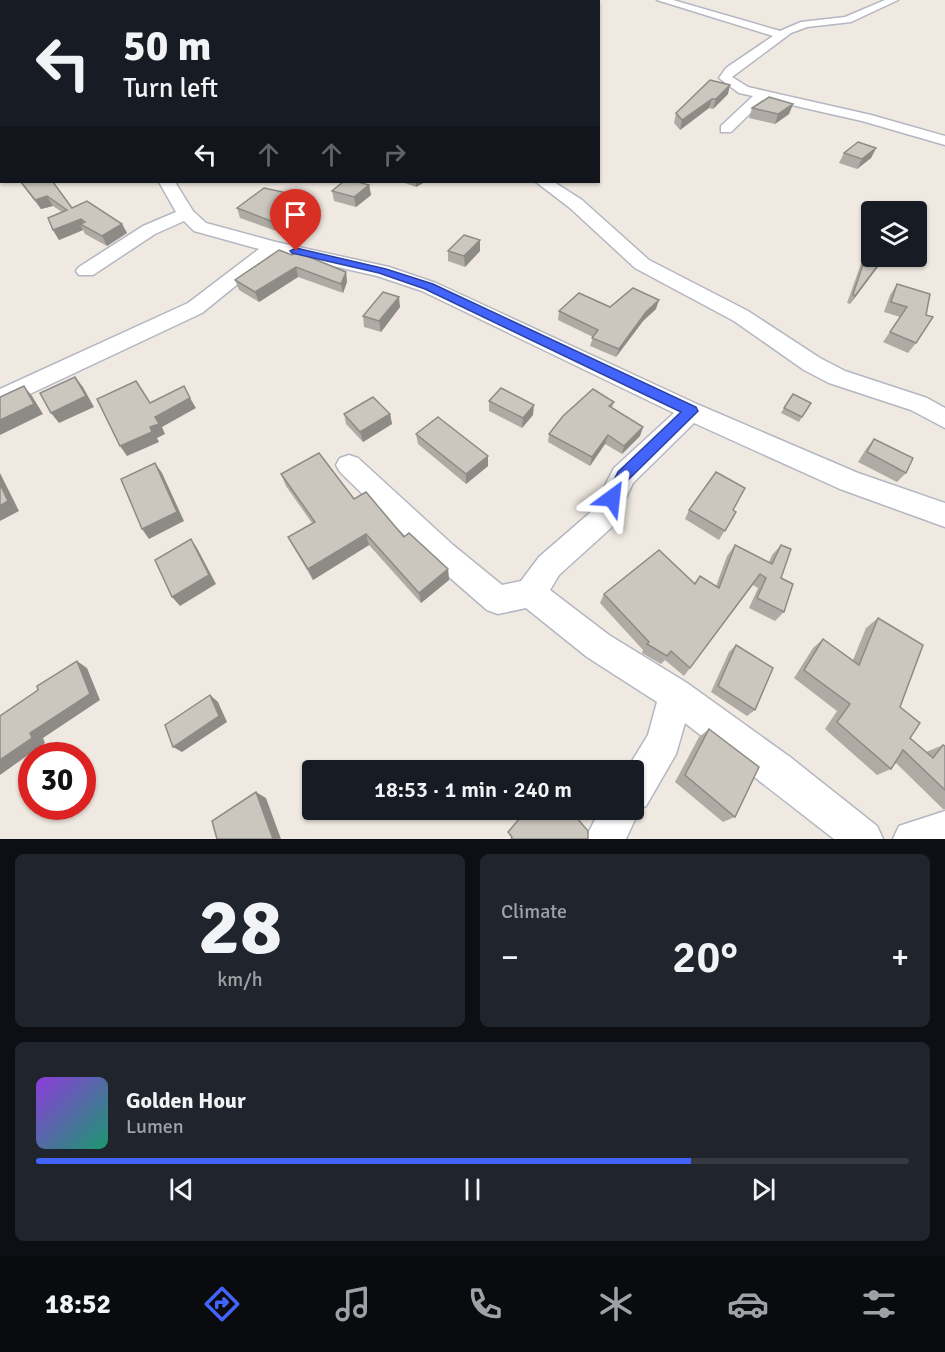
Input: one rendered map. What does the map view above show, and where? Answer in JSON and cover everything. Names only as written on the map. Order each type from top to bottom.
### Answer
[{"type":"street","points":[[662,0],[781,35]]},
{"type":"street","points":[[893,0],[847,20],[805,24],[781,35],[725,75],[733,86],[866,118],[945,141]]},
{"type":"street","points":[[726,129],[763,94]]},
{"type":"street","points":[[168,183],[186,214],[200,227],[273,247],[382,271],[429,287],[691,411],[849,481],[945,515]]},
{"type":"street","points":[[545,183],[576,204],[642,264],[712,298],[812,364],[837,377],[919,404],[945,419]]},
{"type":"street","points":[[86,272],[149,230],[186,214]]},
{"type":"street","points":[[0,399],[195,308],[273,247]]},
{"type":"street","points":[[349,465],[443,554],[498,600],[530,593],[549,566],[602,519],[623,476],[691,411]]},
{"type":"street","points":[[530,593],[598,646],[675,695],[777,770],[864,839]]},
{"type":"street","points":[[644,775],[664,742],[675,695]]},
{"type":"street","points":[[604,839],[616,820]]},
{"type":"street","points":[[912,839],[945,830]]},
{"type":"building","points":[[710,80],[730,85],[716,99],[712,99],[682,120],[676,113]]},
{"type":"building","points":[[769,97],[793,104],[778,114],[752,108]]},
{"type":"building","points":[[858,142],[876,148],[862,159],[844,153]]},
{"type":"building","points":[[22,183],[54,183],[72,208],[87,201],[122,224],[102,236],[80,224],[85,222],[81,219],[53,230],[48,218],[67,210],[47,196],[35,200]]},
{"type":"building","points":[[342,183],[369,185],[354,197],[332,191]]},
{"type":"building","points":[[264,188],[310,198],[276,223],[237,208]]},
{"type":"building","points":[[464,235],[480,240],[464,256],[448,251]]},
{"type":"building","points":[[279,250],[292,255],[297,252],[346,272],[341,284],[296,267],[255,292],[235,280]]},
{"type":"building","points":[[862,267],[877,267],[855,296],[853,294]]},
{"type":"building","points":[[897,284],[930,294],[926,315],[933,317],[916,343],[890,332],[907,307],[891,302]]},
{"type":"building","points":[[633,288],[659,300],[646,312],[619,349],[592,338],[598,330],[559,311],[579,293],[610,307]]},
{"type":"building","points":[[383,292],[399,297],[379,321],[363,316]]},
{"type":"building","points":[[75,377],[86,396],[51,413],[40,393]]},
{"type":"building","points":[[136,381],[150,403],[184,386],[190,398],[155,417],[159,424],[150,427],[152,432],[120,446],[97,399]]},
{"type":"building","points":[[24,386],[34,404],[0,420],[0,397]]},
{"type":"building","points":[[501,388],[534,405],[523,418],[489,401]]},
{"type":"building","points":[[593,389],[614,402],[609,406],[643,427],[624,446],[608,435],[592,457],[549,434],[563,416]]},
{"type":"building","points":[[793,394],[811,403],[802,417],[784,408]]},
{"type":"building","points":[[373,397],[390,414],[360,432],[344,414]]},
{"type":"building","points":[[438,417],[488,456],[466,474],[416,434]]},
{"type":"building","points":[[874,439],[913,458],[906,473],[867,452]]},
{"type":"building","points":[[319,453],[354,499],[366,492],[404,537],[409,533],[448,569],[419,593],[366,534],[308,569],[288,537],[315,522],[281,474]]},
{"type":"building","points":[[155,463],[177,512],[142,529],[121,479]]},
{"type":"building","points":[[716,472],[745,488],[733,510],[736,512],[725,531],[689,510]]},
{"type":"building","points":[[0,484],[8,501],[0,506]]},
{"type":"building","points":[[191,539],[209,575],[172,597],[155,560]]},
{"type":"building","points":[[735,545],[772,564],[781,545],[791,549],[781,578],[793,584],[784,612],[757,598],[766,578],[760,574],[690,668],[671,651],[667,656],[647,644],[649,642],[604,594],[659,550],[695,584],[700,576],[719,588]]},
{"type":"building","points":[[878,618],[923,645],[900,707],[920,723],[910,738],[933,758],[943,745],[945,746],[945,790],[903,750],[891,769],[837,722],[850,704],[804,670],[823,639],[859,665]]},
{"type":"building","points":[[736,645],[773,668],[755,710],[718,686]]},
{"type":"building","points":[[77,661],[90,694],[30,733],[32,738],[26,742],[18,742],[18,748],[0,760],[0,716],[38,690],[37,686]]},
{"type":"building","points":[[210,695],[219,716],[173,747],[165,725]]},
{"type":"building","points":[[709,729],[759,767],[735,817],[685,775]]},
{"type":"building","points":[[256,792],[273,839],[217,839],[212,821]]},
{"type":"building","points":[[518,820],[579,820],[588,831],[588,839],[511,839],[508,832]]},
{"type":"route","points":[[296,251],[382,271],[429,287],[484,311],[691,411],[657,441],[623,476],[612,498]]}]
